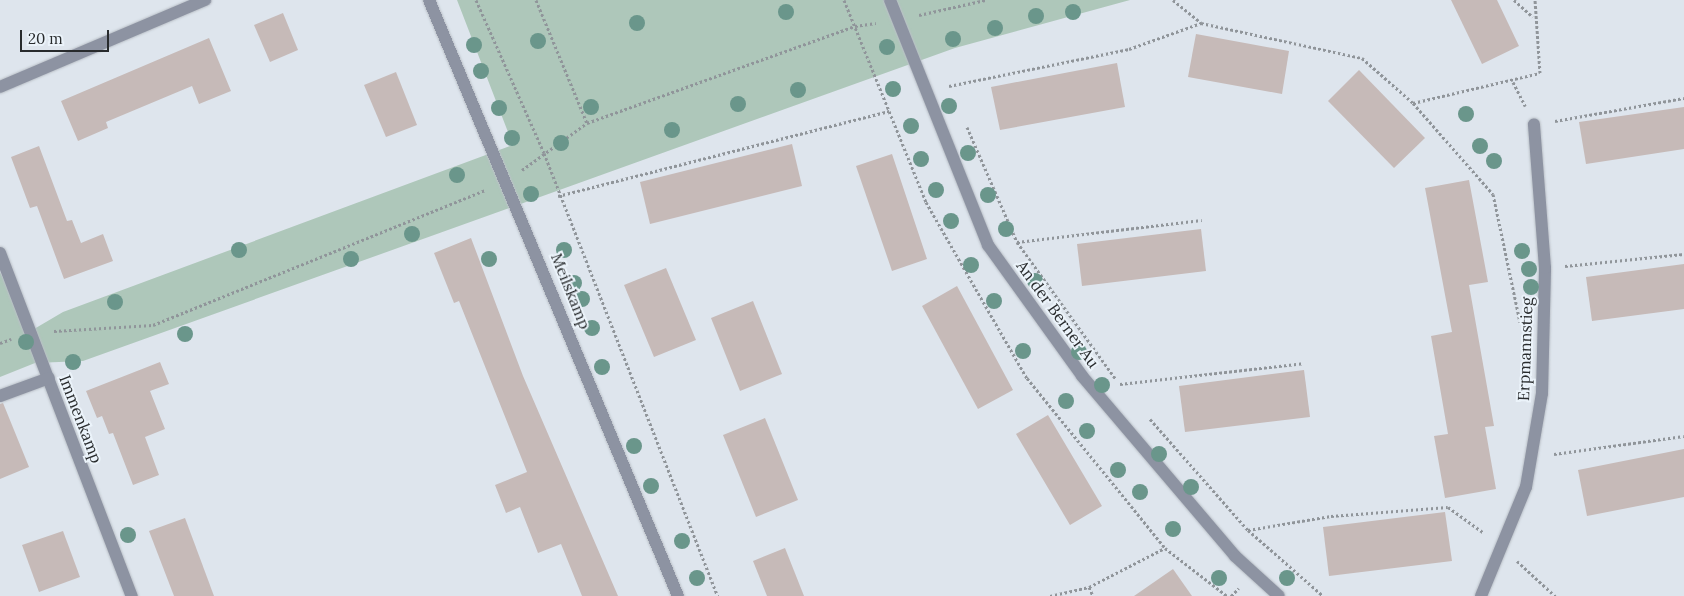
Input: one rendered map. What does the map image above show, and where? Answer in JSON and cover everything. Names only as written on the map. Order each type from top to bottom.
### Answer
[{"type":"street","points":[[0,87],[206,0]]},
{"type":"street","name":"Meilskamp","points":[[429,0],[678,596]]},
{"type":"street","name":"An der Berner Au","points":[[890,0],[988,245],[1082,376],[1218,536],[1279,596]]},
{"type":"street","name":"Erpmannstieg","points":[[1481,596],[1526,487],[1542,394],[1545,268],[1534,124]]},
{"type":"street","name":"Immenkamp","points":[[0,253],[132,596]]},
{"type":"street","points":[[0,396],[48,378]]},
{"type":"path","points":[[476,0],[544,153],[558,196],[718,596]]},
{"type":"path","points":[[536,0],[587,124]]},
{"type":"path","points":[[844,0],[926,202],[1027,378],[1165,548],[1227,596]]},
{"type":"path","points":[[1173,0],[1201,23],[1362,58],[1413,103],[1492,194],[1522,329]]},
{"type":"path","points":[[1514,0],[1533,17]]},
{"type":"path","points":[[1413,103],[1540,73],[1533,17],[1535,0]]},
{"type":"path","points":[[916,8],[922,24]]},
{"type":"path","points":[[949,86],[1129,49],[1201,23]]},
{"type":"path","points":[[945,77],[953,95]]},
{"type":"path","points":[[1534,124],[1684,98]]},
{"type":"path","points":[[558,196],[889,111]]},
{"type":"path","points":[[964,121],[1017,242],[1126,392]]},
{"type":"path","points":[[1017,242],[1202,220]]},
{"type":"path","points":[[1545,268],[1684,254]]},
{"type":"path","points":[[1120,384],[1302,363]]},
{"type":"path","points":[[1145,414],[1248,530],[1323,596]]},
{"type":"path","points":[[1531,458],[1684,436]]},
{"type":"path","points":[[1218,536],[1331,516],[1448,507],[1501,546],[1555,596]]},
{"type":"path","points":[[1050,596],[1089,587],[1165,548]]},
{"type":"path","points":[[1089,587],[1093,596]]},
{"type":"green space","points":[[457,0],[1130,0],[955,48],[83,361],[35,363],[0,377],[0,272],[29,332],[63,312],[513,145]]},
{"type":"building","points":[[1451,0],[1497,0],[1519,46],[1482,64]]},
{"type":"building","points":[[283,13],[298,50],[270,62],[254,25]]},
{"type":"building","points":[[1196,34],[1289,51],[1282,94],[1188,77]]},
{"type":"building","points":[[209,38],[231,91],[199,104],[192,86],[106,122],[108,128],[78,141],[61,101]]},
{"type":"building","points":[[1117,63],[1125,107],[1000,130],[991,87]]},
{"type":"building","points":[[1359,70],[1425,138],[1394,168],[1328,101]]},
{"type":"building","points":[[396,72],[417,125],[386,137],[364,85]]},
{"type":"building","points":[[1684,107],[1684,149],[1586,164],[1579,122]]},
{"type":"building","points":[[792,144],[802,186],[650,224],[640,182]]},
{"type":"building","points":[[39,146],[67,221],[72,220],[81,243],[103,234],[113,261],[64,279],[37,206],[30,208],[11,157]]},
{"type":"building","points":[[892,154],[927,259],[892,271],[856,166]]},
{"type":"building","points":[[1469,180],[1488,282],[1469,285],[1494,426],[1485,427],[1496,489],[1445,498],[1434,436],[1448,434],[1431,336],[1452,332],[1425,188]]},
{"type":"building","points":[[1201,229],[1206,271],[1082,286],[1077,244]]},
{"type":"building","points":[[471,238],[523,376],[618,596],[582,596],[561,544],[538,553],[520,507],[506,513],[495,485],[527,472],[459,301],[454,303],[434,253]]},
{"type":"building","points":[[1684,264],[1684,309],[1592,321],[1586,277]]},
{"type":"building","points":[[666,268],[696,340],[654,357],[624,285]]},
{"type":"building","points":[[957,286],[1013,390],[978,409],[922,306]]},
{"type":"building","points":[[753,301],[782,374],[740,391],[711,318]]},
{"type":"building","points":[[160,362],[169,384],[150,391],[165,429],[145,437],[159,475],[133,485],[113,433],[109,434],[102,416],[97,418],[86,391]]},
{"type":"building","points":[[1304,370],[1310,417],[1185,432],[1179,386]]},
{"type":"building","points":[[3,403],[29,467],[0,479],[0,404]]},
{"type":"building","points":[[1048,415],[1102,506],[1070,525],[1016,434]]},
{"type":"building","points":[[765,418],[798,500],[756,517],[723,435]]},
{"type":"building","points":[[1684,449],[1684,497],[1587,516],[1578,470]]},
{"type":"building","points":[[1445,512],[1452,561],[1329,576],[1323,527]]},
{"type":"building","points":[[185,518],[214,596],[174,596],[149,531]]},
{"type":"building","points":[[63,531],[80,577],[39,592],[22,545]]},
{"type":"building","points":[[785,548],[804,596],[767,596],[753,561]]},
{"type":"building","points":[[1173,569],[1192,596],[1134,596]]}]
